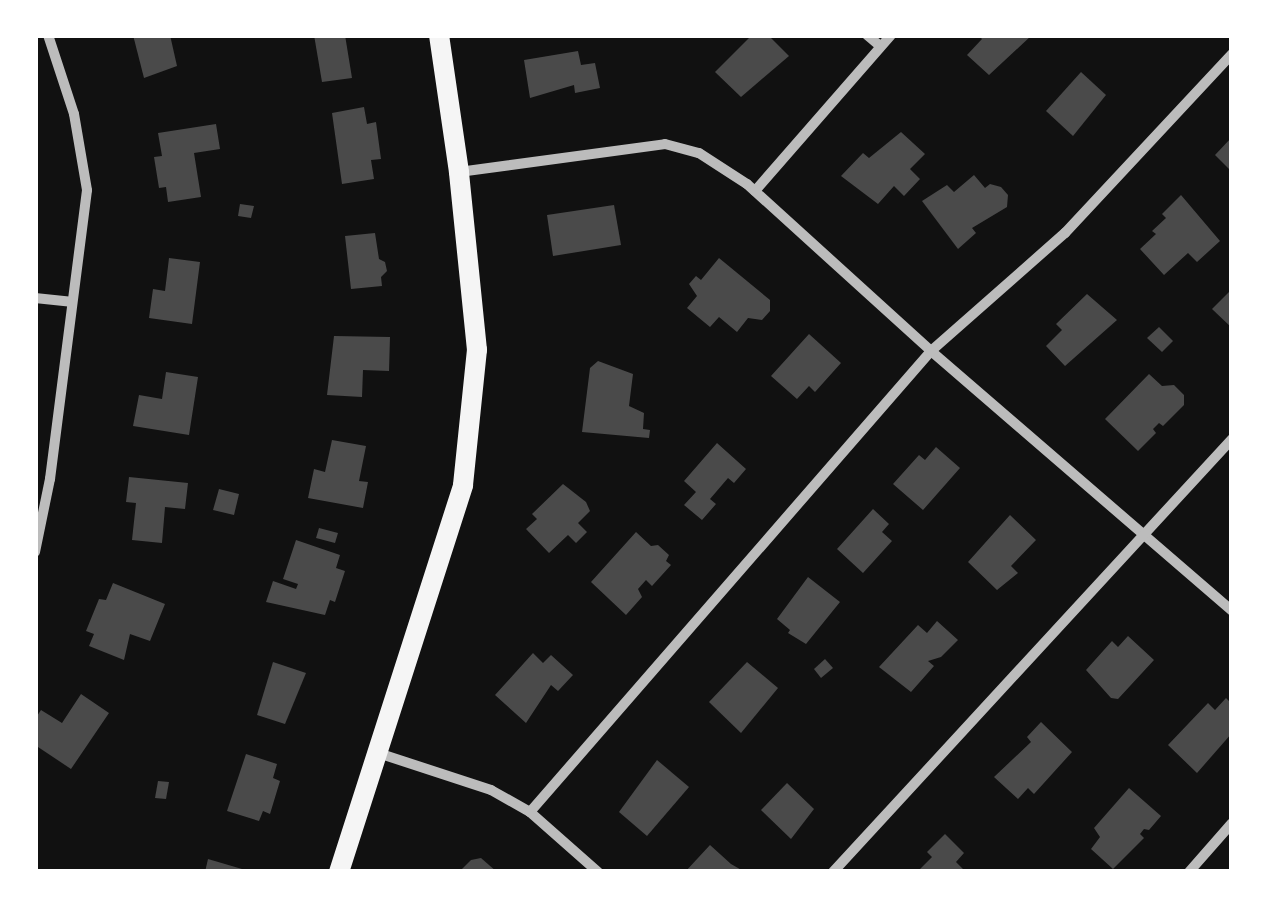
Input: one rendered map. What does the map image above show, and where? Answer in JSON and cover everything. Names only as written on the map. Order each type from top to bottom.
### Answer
[{"type":"main road","points":[[338,872],[464,486],[478,350],[460,172],[439,35]]},
{"type":"street","points":[[35,552],[50,479],[87,190],[74,114],[48,35]]},
{"type":"street","points":[[867,35],[880,46]]},
{"type":"street","points":[[756,192],[890,35]]},
{"type":"street","points":[[530,812],[931,351],[1065,232],[1232,54]]},
{"type":"street","points":[[460,172],[665,144],[699,153],[756,192],[931,351],[1232,612]]},
{"type":"street","points":[[35,298],[71,302]]},
{"type":"street","points":[[833,872],[1232,439]]},
{"type":"street","points":[[378,754],[491,790],[530,812],[598,872]]},
{"type":"street","points":[[1189,872],[1232,824]]},
{"type":"building","points":[[133,35],[170,35],[177,66],[144,78]]},
{"type":"building","points":[[314,35],[345,35],[352,78],[322,82]]},
{"type":"building","points":[[752,35],[768,35],[789,56],[741,97],[715,72]]},
{"type":"building","points":[[978,35],[1032,35],[989,75],[967,55],[982,39]]},
{"type":"building","points":[[578,51],[581,65],[595,63],[600,88],[575,93],[574,85],[530,98],[524,60]]},
{"type":"building","points":[[1081,72],[1106,95],[1073,136],[1046,111]]},
{"type":"building","points":[[364,107],[367,124],[376,122],[381,159],[371,160],[374,179],[342,184],[332,113]]},
{"type":"building","points":[[216,124],[220,149],[194,153],[201,197],[168,202],[166,187],[159,188],[154,157],[162,156],[158,133]]},
{"type":"building","points":[[901,132],[925,154],[910,169],[920,179],[904,196],[894,186],[878,204],[841,176],[863,153],[869,158]]},
{"type":"building","points":[[1232,137],[1232,172],[1215,155]]},
{"type":"building","points":[[974,175],[985,188],[990,184],[1001,187],[1008,195],[1007,207],[972,228],[976,233],[958,249],[922,201],[947,185],[954,192]]},
{"type":"building","points":[[1181,195],[1220,241],[1197,262],[1188,253],[1164,275],[1140,249],[1156,234],[1152,231],[1166,218],[1162,214]]},
{"type":"building","points":[[240,204],[254,206],[251,218],[238,216]]},
{"type":"building","points":[[614,205],[621,245],[553,256],[547,215]]},
{"type":"building","points":[[375,233],[379,259],[385,262],[387,271],[381,277],[382,286],[351,289],[345,236]]},
{"type":"building","points":[[169,258],[200,262],[192,324],[149,318],[153,289],[165,291]]},
{"type":"building","points":[[719,258],[770,300],[770,311],[762,320],[748,318],[737,332],[719,317],[710,327],[687,308],[697,296],[689,284],[696,276],[701,280]]},
{"type":"building","points":[[1232,289],[1232,328],[1212,309]]},
{"type":"building","points":[[1087,294],[1117,320],[1065,366],[1046,346],[1062,330],[1056,324]]},
{"type":"building","points":[[1159,327],[1173,341],[1162,352],[1147,338]]},
{"type":"building","points":[[809,334],[841,363],[815,392],[809,386],[797,399],[771,376]]},
{"type":"building","points":[[334,336],[390,337],[389,371],[363,370],[362,397],[327,395]]},
{"type":"building","points":[[598,361],[633,374],[629,406],[644,413],[643,429],[650,430],[649,438],[582,432],[590,368]]},
{"type":"building","points":[[166,372],[198,377],[189,435],[133,426],[139,395],[162,399]]},
{"type":"building","points":[[1149,374],[1162,386],[1174,385],[1184,395],[1184,405],[1163,426],[1159,423],[1153,429],[1156,433],[1138,451],[1105,419]]},
{"type":"building","points":[[332,440],[366,446],[359,481],[368,482],[363,508],[308,498],[314,469],[325,472]]},
{"type":"building","points":[[717,443],[746,469],[734,483],[728,478],[710,499],[716,504],[702,520],[684,505],[696,492],[684,481]]},
{"type":"building","points":[[936,447],[960,468],[923,510],[893,484],[919,455],[925,460]]},
{"type":"building","points":[[129,477],[188,483],[185,509],[165,507],[162,543],[132,540],[136,503],[126,502]]},
{"type":"building","points":[[563,484],[586,502],[590,511],[578,523],[587,532],[576,543],[568,535],[549,553],[526,529],[537,519],[532,514]]},
{"type":"building","points":[[219,489],[239,494],[234,515],[213,510]]},
{"type":"building","points":[[873,509],[889,524],[882,532],[892,541],[863,573],[837,549]]},
{"type":"building","points":[[1010,515],[1036,540],[1011,566],[1018,573],[997,590],[968,562]]},
{"type":"building","points":[[319,528],[338,533],[335,543],[316,538]]},
{"type":"building","points":[[636,532],[669,555],[666,561],[671,565],[652,586],[646,580],[638,589],[642,597],[626,615],[591,582]]},
{"type":"building","points":[[296,540],[340,555],[336,568],[345,571],[335,602],[330,600],[325,615],[266,602],[273,581],[296,589],[298,584],[283,579]]},
{"type":"building","points":[[808,577],[840,602],[806,644],[788,633],[790,630],[777,619]]},
{"type":"building","points":[[113,583],[165,604],[150,641],[130,634],[124,660],[89,646],[94,634],[86,631],[99,599],[106,600]]},
{"type":"building","points":[[937,621],[958,640],[941,657],[928,661],[934,666],[911,692],[879,667],[918,625],[927,633]]},
{"type":"building","points":[[1128,636],[1154,660],[1118,699],[1111,698],[1086,670],[1112,641],[1118,647]]},
{"type":"building","points":[[533,653],[543,663],[551,655],[573,675],[558,691],[551,685],[526,723],[495,695]]},
{"type":"building","points":[[825,659],[833,668],[821,678],[814,669]]},
{"type":"building","points":[[273,662],[306,673],[285,724],[257,715]]},
{"type":"building","points":[[747,662],[778,688],[741,733],[709,702]]},
{"type":"building","points":[[81,694],[109,713],[71,769],[35,745],[35,719],[41,710],[62,723]]},
{"type":"building","points":[[1226,698],[1232,704],[1232,733],[1197,773],[1168,745],[1208,703],[1215,710]]},
{"type":"building","points":[[1041,722],[1072,752],[1034,794],[1028,788],[1018,799],[994,777],[1031,742],[1027,737]]},
{"type":"building","points":[[246,754],[277,764],[273,778],[280,781],[270,814],[263,811],[259,821],[227,811]]},
{"type":"building","points":[[657,760],[689,787],[647,836],[619,812]]},
{"type":"building","points":[[158,781],[169,782],[166,799],[155,798]]},
{"type":"building","points":[[787,783],[814,809],[791,839],[761,810]]},
{"type":"building","points":[[1129,788],[1161,816],[1149,830],[1144,829],[1140,834],[1144,838],[1113,869],[1091,849],[1100,837],[1094,828]]},
{"type":"building","points":[[945,834],[964,853],[956,862],[966,872],[917,872],[932,857],[927,852]]},
{"type":"building","points":[[710,845],[731,864],[745,872],[685,872]]},
{"type":"building","points":[[481,858],[497,872],[459,872],[471,860]]},
{"type":"building","points":[[208,859],[242,869],[242,872],[205,872]]}]
